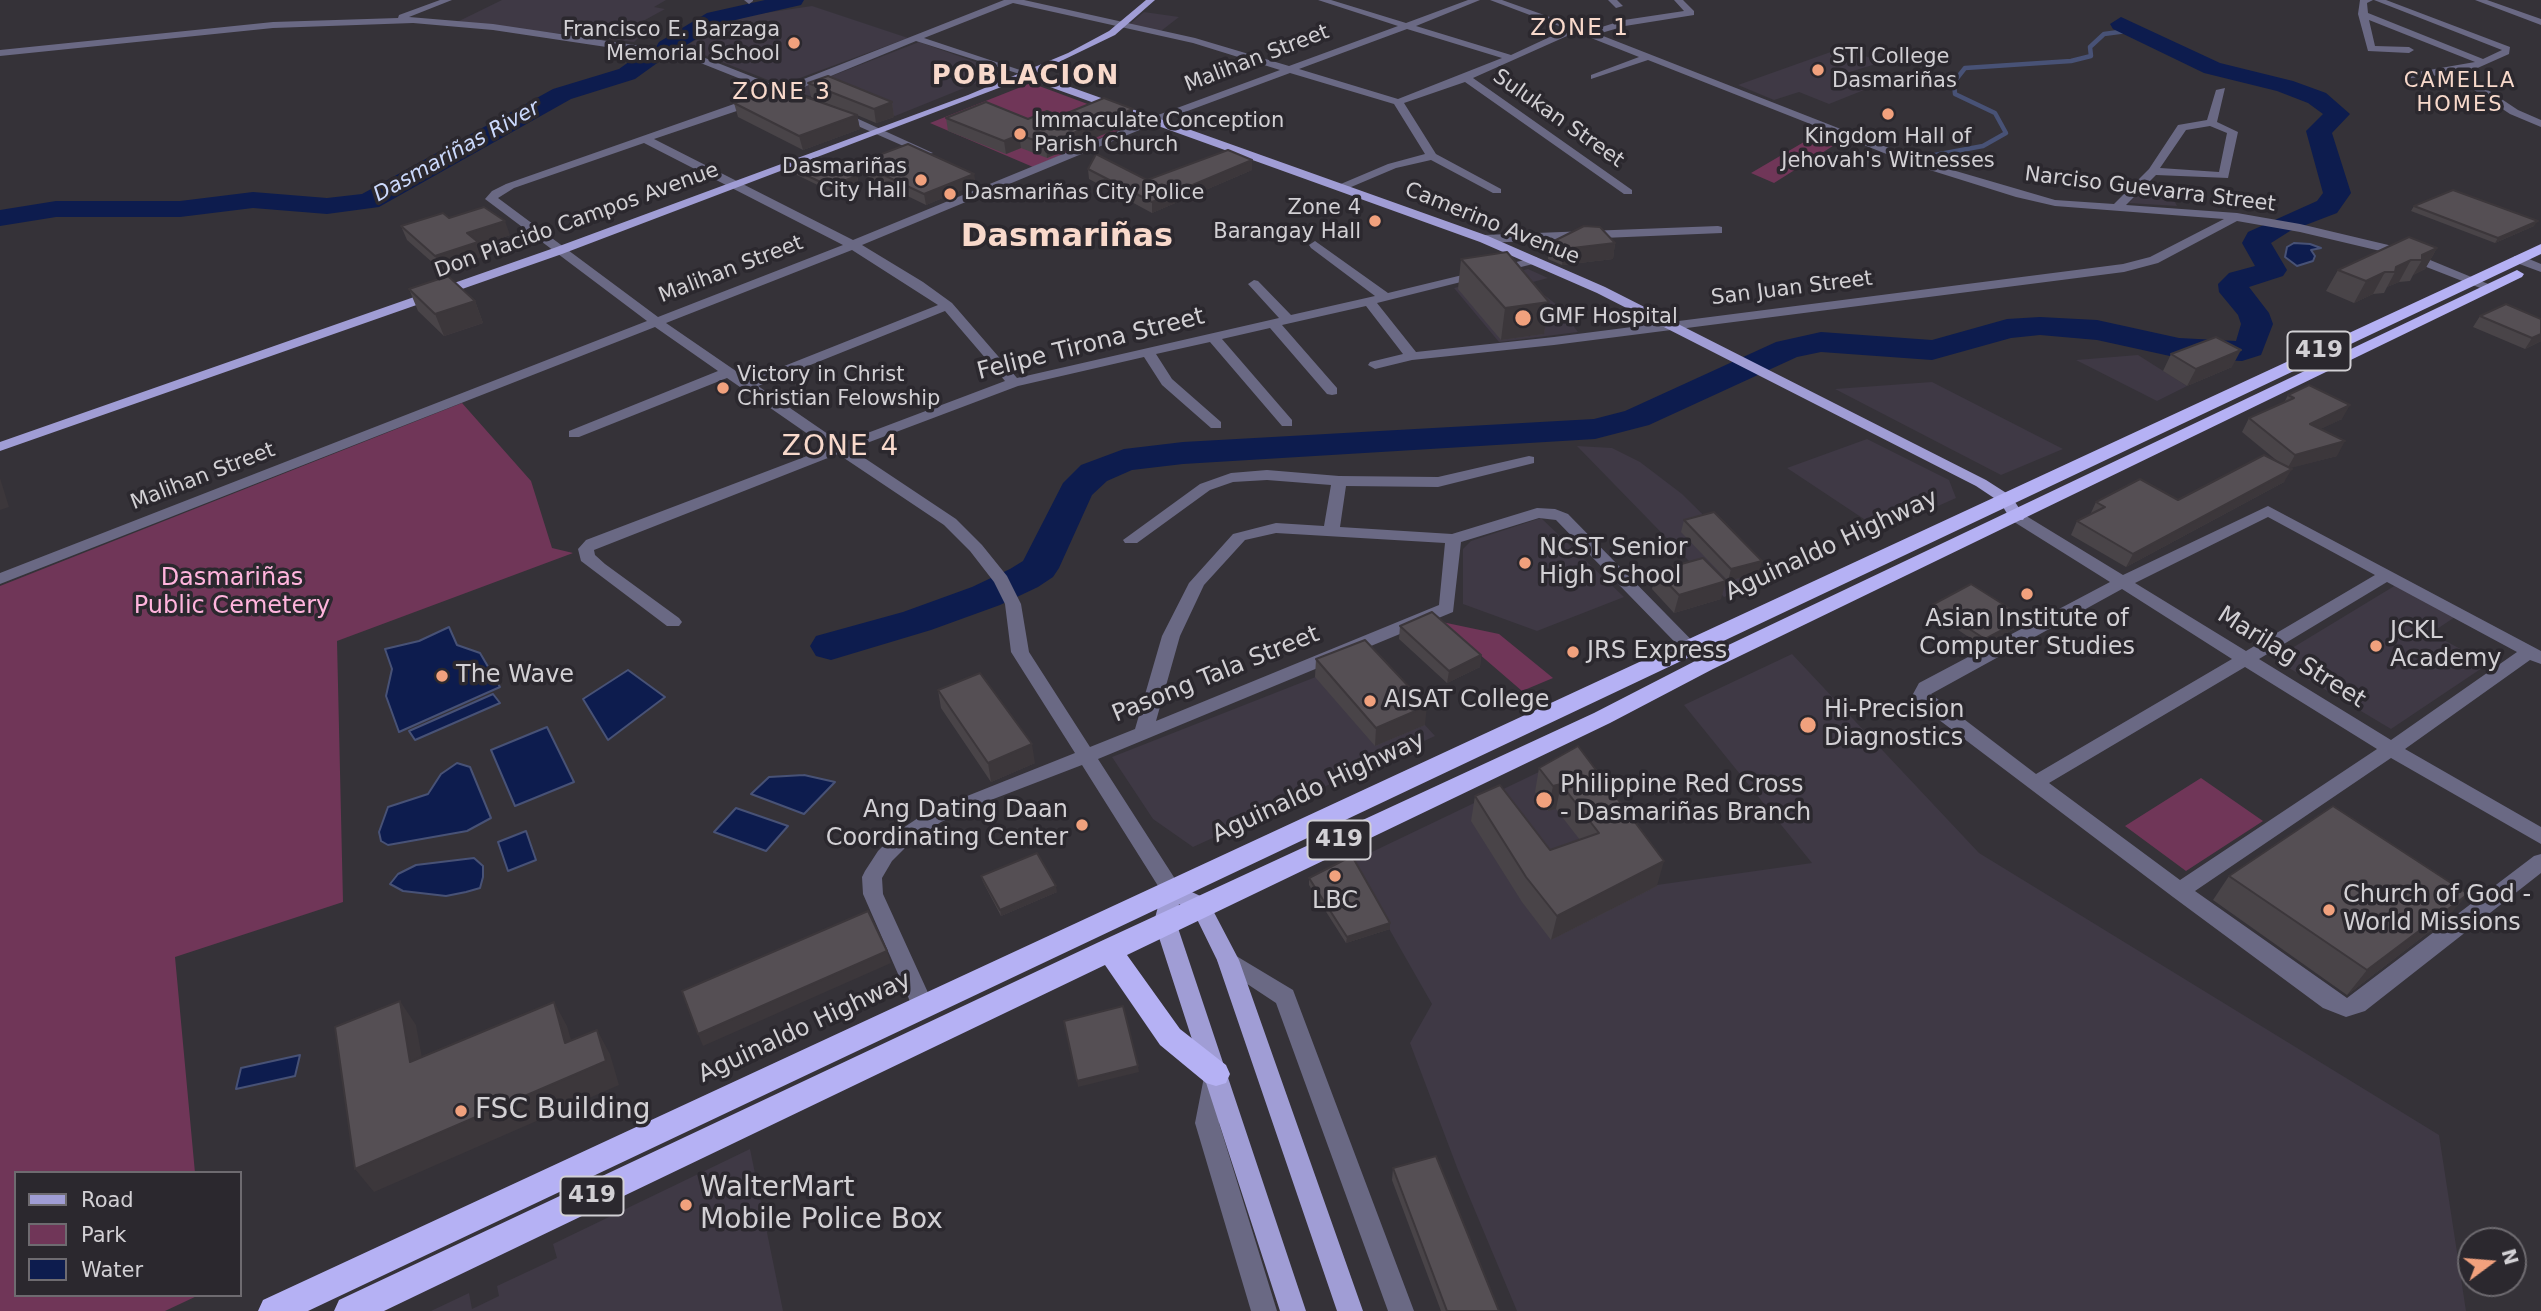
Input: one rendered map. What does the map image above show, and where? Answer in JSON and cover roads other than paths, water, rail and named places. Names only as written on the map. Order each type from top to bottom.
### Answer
[{"type":"highway","name":"Aguinaldo Highway","points":[[274,1311],[2541,248]]},
{"type":"highway","name":"419","points":[[350,1311],[1200,905],[1602,718],[1706,664],[2539,265]]},
{"type":"highway","points":[[2166,423],[2189,434]]},
{"type":"highway","points":[[1108,949],[1170,1037],[1216,1074]]},
{"type":"main road","name":"Don Placido Campos Avenue","points":[[0,447],[558,251],[882,132],[1071,55],[1124,24],[1152,0]]},
{"type":"main road","name":"Camerino Avenue","points":[[1026,75],[1484,239],[1533,260],[1735,357],[2006,499]]},
{"type":"main road","points":[[2006,499],[2017,517]]},
{"type":"main road","points":[[1293,1311],[1165,922],[1172,891],[1200,905],[1228,960],[1350,1311]]},
{"type":"street","points":[[397,19],[447,0]]},
{"type":"street","points":[[413,20],[439,8],[447,0]]},
{"type":"street","points":[[1172,891],[1020,652],[1013,604],[1001,580],[976,548],[950,522],[656,321],[492,201],[492,196],[510,186],[781,91],[1012,0],[1124,24],[1292,69],[1398,102],[1466,78],[1576,29]]},
{"type":"street","points":[[1322,0],[1512,58]]},
{"type":"street","name":"Malihan Street","points":[[0,579],[853,244],[989,182],[1476,0]]},
{"type":"street","name":"Narciso Guevarra Street","points":[[1494,0],[1590,34],[1921,164],[2039,200],[2237,217],[2375,245],[2492,288]]},
{"type":"street","points":[[1590,34],[1624,23],[1691,13],[1678,0]]},
{"type":"street","points":[[2369,0],[2363,2],[2363,14],[2371,49],[2409,50]]},
{"type":"street","points":[[2479,0],[2541,22]]},
{"type":"street","points":[[2384,1],[2507,48],[2505,52],[2483,62],[2452,71],[2406,77]]},
{"type":"street","points":[[2363,14],[2483,62]]},
{"type":"street","points":[[0,53],[273,25],[397,19],[684,55],[793,95]]},
{"type":"street","name":"Camerino Avenue","points":[[918,39],[1026,75]]},
{"type":"street","points":[[1594,77],[1648,57]]},
{"type":"street","points":[[2452,71],[2514,112],[2541,124]]},
{"type":"street","name":"Sulukan Street","points":[[1466,78],[1628,192]]},
{"type":"street","points":[[2211,123],[2221,90]]},
{"type":"street","points":[[1398,102],[1432,156],[1497,191]]},
{"type":"street","points":[[827,110],[935,157]]},
{"type":"street","points":[[2514,112],[2518,121],[2541,131]]},
{"type":"street","points":[[2117,207],[2153,171],[2182,127],[2211,123],[2233,132],[2224,176],[2153,171]]},
{"type":"street","points":[[645,139],[853,244],[919,285],[947,306],[1014,383]]},
{"type":"street","points":[[1340,188],[1391,166],[1432,156]]},
{"type":"street","name":"San Juan Street","points":[[1375,365],[1412,356],[1673,326],[2124,268],[2154,260],[2237,217]]},
{"type":"street","points":[[1484,239],[1718,230]]},
{"type":"street","points":[[1315,245],[1385,297]]},
{"type":"street","points":[[2518,259],[2539,265]]},
{"type":"street","name":"Felipe Tirona Street","points":[[673,622],[599,568],[587,557],[586,549],[603,539],[1014,383],[1214,338],[1533,260]]},
{"type":"street","points":[[1254,284],[1332,391]]},
{"type":"street","points":[[1369,301],[1412,356]]},
{"type":"street","points":[[747,385],[947,306]]},
{"type":"street","points":[[1214,338],[1287,423]]},
{"type":"street","points":[[1148,352],[1167,382],[1216,425]]},
{"type":"street","points":[[574,434],[729,372]]},
{"type":"street","points":[[1130,540],[1205,487],[1231,478],[1267,475],[1339,481],[1438,482],[1529,460]]},
{"type":"street","points":[[1331,533],[1339,481]]},
{"type":"street","points":[[2180,891],[2535,655],[2268,511],[2121,583],[1925,687],[1922,694],[1928,703],[2180,891],[2331,1002],[2346,1008],[2357,1004],[2541,862]]},
{"type":"street","points":[[1143,733],[1171,636],[1197,583],[1219,555],[1238,537],[1259,530],[1276,528],[1453,539],[1537,513],[1549,512],[1562,517],[1706,664]]},
{"type":"street","name":"Marilag Street","points":[[2017,517],[2391,749],[2541,836]]},
{"type":"street","name":"Pasong Tala Street","points":[[924,1008],[873,894],[872,877],[885,856],[904,837],[934,817],[1441,611],[1447,607],[1453,539]]},
{"type":"street","points":[[2035,783],[2387,575]]},
{"type":"street","points":[[1228,960],[1285,997],[1401,1311]]},
{"type":"street","points":[[1216,1074],[1207,1124],[1264,1311]]},
{"type":"water","points":[[2294,243],[2321,248],[2311,250],[2315,256],[2313,261],[2297,266],[2285,257],[2287,247]]},
{"type":"water","name":"The Wave","points":[[449,627],[457,645],[480,653],[500,687],[399,732],[386,696],[392,669],[385,649],[419,641]]},
{"type":"water","points":[[628,670],[665,697],[608,740],[583,699]]},
{"type":"water","points":[[493,694],[500,703],[415,740],[409,731]]},
{"type":"water","points":[[547,727],[574,782],[515,806],[491,750]]},
{"type":"water","points":[[457,763],[470,767],[491,818],[467,831],[388,845],[381,841],[379,832],[388,807],[428,794],[441,774]]},
{"type":"water","points":[[804,775],[835,782],[804,814],[751,794],[769,777]]},
{"type":"water","points":[[736,808],[788,826],[766,851],[714,832]]},
{"type":"water","points":[[526,831],[536,860],[508,871],[498,842]]},
{"type":"water","points":[[474,858],[483,866],[480,888],[446,896],[403,891],[390,884],[398,874],[416,865]]},
{"type":"water","points":[[300,1055],[295,1076],[236,1089],[241,1068]]},
{"type":"waterway","name":"Dasmariñas River","points":[[667,47],[715,18],[793,0]]},
{"type":"waterway","points":[[2121,24],[2212,68],[2285,86],[2317,98],[2338,114],[2319,131],[2337,193],[2327,207],[2289,223]]},
{"type":"waterway","points":[[1913,159],[1983,146],[2006,133],[1995,113],[1955,94],[1954,82],[1965,68],[2071,61],[2091,56],[2090,47],[2104,34],[2134,30]]},
{"type":"waterway","name":"Dasmariñas River","points":[[0,218],[56,209],[180,209],[253,200],[327,206],[369,201],[562,94],[627,74],[652,56]]},
{"type":"waterway","points":[[831,646],[917,621],[986,596],[1024,578],[1039,568],[1076,491],[1094,473],[1124,460],[1183,453],[1595,429],[1637,418],[1734,376],[1787,349],[1821,342],[1932,350],[2007,329],[2040,326],[2097,330],[2179,348],[2242,351],[2250,348],[2257,324],[2253,313],[2234,292],[2233,284],[2240,279],[2272,270],[2256,243],[2258,238],[2279,227]]},
{"type":"place","name":"Francisco E. Barzaga Memorial School","points":[[794,43]]},
{"type":"place","name":"STI College Dasmariñas","points":[[1818,70]]},
{"type":"place","name":"Kingdom Hall of Jehovah's Witnesses","points":[[1888,114]]},
{"type":"place","name":"Immaculate Conception Parish Church","points":[[1020,134]]},
{"type":"place","name":"Dasmariñas City Hall","points":[[921,180]]},
{"type":"place","name":"Dasmariñas City Police","points":[[950,194]]},
{"type":"place","name":"Zone 4 Barangay Hall","points":[[1375,221]]},
{"type":"place","name":"GMF Hospital","points":[[1523,318]]},
{"type":"place","name":"Victory in Christ Christian Felowship","points":[[723,388]]},
{"type":"place","name":"NCST Senior High School","points":[[1525,563]]},
{"type":"place","name":"Asian Institute of Computer Studies","points":[[2027,594]]},
{"type":"place","name":"JCKL Academy","points":[[2376,646]]},
{"type":"place","name":"JRS Express","points":[[1573,652]]},
{"type":"place","name":"The Wave","points":[[442,676]]},
{"type":"place","name":"AISAT College","points":[[1370,701]]},
{"type":"place","name":"Hi-Precision Diagnostics","points":[[1808,725]]},
{"type":"place","name":"Philippine Red Cross - Dasmariñas Branch","points":[[1544,800]]},
{"type":"place","name":"Ang Dating Daan Coordinating Center","points":[[1082,825]]},
{"type":"place","name":"LBC","points":[[1335,876]]},
{"type":"place","name":"Church of God - World Missions","points":[[2329,910]]},
{"type":"place","name":"FSC Building","points":[[461,1111]]},
{"type":"place","name":"WalterMart Mobile Police Box","points":[[686,1205]]},
{"type":"district","name":"ZONE 1","points":[[1580,29]]},
{"type":"district","name":"POBLACION","points":[[1026,77]]},
{"type":"district","name":"ZONE 3","points":[[782,93]]},
{"type":"district","name":"CAMELLA HOMES","points":[[2460,94]]},
{"type":"district","name":"Dasmariñas","points":[[1067,238]]},
{"type":"district","name":"ZONE 4","points":[[841,448]]},
{"type":"park label","name":"Dasmariñas Public Cemetery","points":[[232,593]]}]
